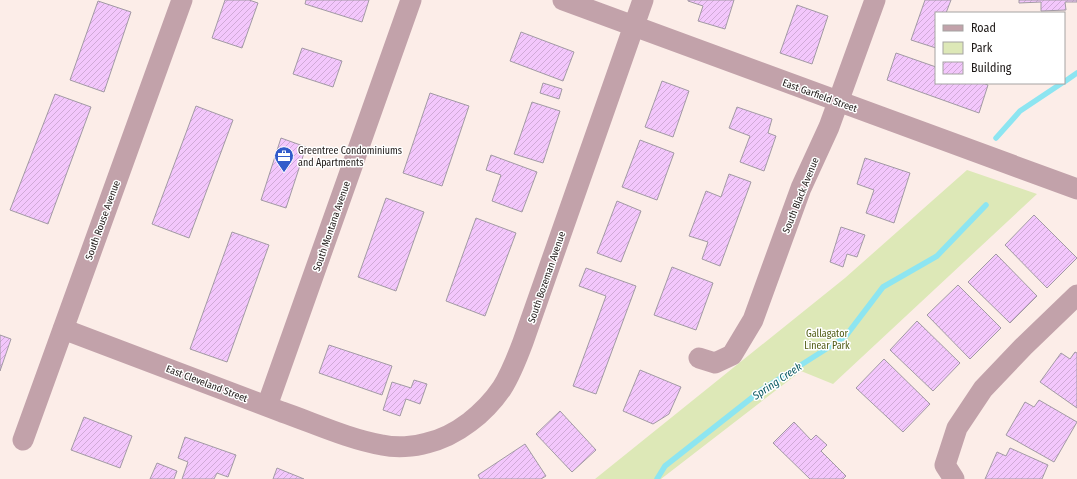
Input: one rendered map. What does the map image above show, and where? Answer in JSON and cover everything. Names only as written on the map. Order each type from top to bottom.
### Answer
[{"type":"street","name":"South Rouse Avenue","points":[[23,440],[182,0]]},
{"type":"street","name":"South Montana Avenue","points":[[267,406],[411,0]]},
{"type":"street","name":"East Garfield Street","points":[[563,0],[1077,189]]},
{"type":"street","name":"South Bozeman Avenue","points":[[350,436],[383,446],[408,446],[428,443],[445,437],[462,428],[489,404],[502,388],[512,370],[523,342],[643,0]]},
{"type":"street","name":"South Black Avenue","points":[[699,358],[715,363],[732,354],[752,320],[802,188],[829,127],[875,0]]},
{"type":"street","points":[[954,479],[945,465],[957,428],[965,415],[983,389],[1023,347],[1077,295]]},
{"type":"street","name":"East Cleveland Street","points":[[63,329],[350,436]]},
{"type":"green space","name":"Gallagator Linear Park","points":[[967,170],[1037,194],[833,384],[801,371],[661,479],[595,479],[845,278]]},
{"type":"building","points":[[225,0],[249,0],[258,3],[242,48],[212,38]]},
{"type":"building","points":[[306,0],[369,0],[362,22],[305,4]]},
{"type":"building","points":[[688,0],[734,0],[725,29],[698,21],[703,6]]},
{"type":"building","points":[[925,0],[951,0],[946,12],[935,12],[935,48],[911,40]]},
{"type":"building","points":[[1019,0],[1077,0],[1077,2],[1065,2],[1066,10],[1041,11],[1041,2],[1019,3]]},
{"type":"building","points":[[98,1],[131,12],[104,92],[70,80]]},
{"type":"building","points":[[797,5],[828,16],[812,64],[780,53]]},
{"type":"building","points":[[521,32],[574,52],[563,81],[510,61]]},
{"type":"building","points":[[302,48],[342,61],[333,87],[293,74]]},
{"type":"building","points":[[896,53],[935,67],[935,84],[988,85],[979,113],[887,80]]},
{"type":"building","points":[[662,81],[689,91],[673,137],[645,127]]},
{"type":"building","points":[[543,83],[562,89],[559,99],[540,93]]},
{"type":"building","points":[[430,93],[469,106],[442,186],[403,173]]},
{"type":"building","points":[[55,94],[91,107],[48,224],[10,210]]},
{"type":"building","points":[[532,102],[560,111],[543,163],[514,154]]},
{"type":"building","points":[[196,106],[233,120],[189,238],[152,224]]},
{"type":"building","points":[[737,107],[772,119],[768,133],[776,136],[764,171],[740,162],[750,136],[729,128]]},
{"type":"building","name":"Greentree Condominiums and Apartments","points":[[281,138],[306,147],[286,208],[261,200]]},
{"type":"building","points":[[640,140],[674,153],[657,200],[622,187]]},
{"type":"building","points":[[491,155],[537,172],[522,212],[492,201],[501,175],[486,170]]},
{"type":"building","points":[[865,158],[910,173],[894,223],[866,213],[874,190],[857,184]]},
{"type":"building","points":[[729,174],[751,182],[720,266],[702,259],[708,242],[689,236],[706,191],[721,197]]},
{"type":"building","points":[[386,198],[424,212],[396,291],[358,277]]},
{"type":"building","points":[[617,201],[641,211],[621,262],[597,253]]},
{"type":"building","points":[[1034,215],[1077,258],[1047,288],[1005,245]]},
{"type":"building","points":[[476,218],[516,233],[485,316],[446,301]]},
{"type":"building","points":[[841,227],[865,235],[857,257],[847,254],[843,267],[830,262]]},
{"type":"building","points":[[232,232],[269,245],[227,362],[190,349]]},
{"type":"building","points":[[996,254],[1037,296],[1010,323],[968,282]]},
{"type":"building","points":[[672,267],[713,283],[696,330],[654,315]]},
{"type":"building","points":[[586,268],[636,286],[596,394],[573,386],[606,296],[579,286]]},
{"type":"building","points":[[958,285],[1001,328],[970,359],[927,315]]},
{"type":"building","points":[[917,321],[960,363],[933,391],[890,350]]},
{"type":"building","points":[[0,335],[11,339],[0,371]]},
{"type":"building","points":[[329,345],[392,366],[382,395],[319,373]]},
{"type":"building","points":[[1075,352],[1077,353],[1077,408],[1040,382],[1061,353],[1070,359]]},
{"type":"building","points":[[884,359],[930,404],[903,432],[856,388]]},
{"type":"building","points":[[640,370],[681,387],[669,414],[653,424],[623,411]]},
{"type":"building","points":[[414,380],[427,384],[420,404],[406,399],[400,416],[383,410],[392,382],[411,388]]},
{"type":"building","points":[[1039,400],[1077,422],[1054,462],[1006,435],[1025,402],[1034,407]]},
{"type":"building","points":[[560,411],[596,450],[572,472],[536,434]]},
{"type":"building","points":[[84,417],[132,436],[120,468],[71,450]]},
{"type":"building","points":[[794,422],[811,440],[816,435],[827,445],[821,451],[846,476],[843,479],[810,479],[773,443]]},
{"type":"building","points":[[185,437],[236,455],[228,477],[217,473],[214,479],[182,479],[188,462],[178,458]]},
{"type":"building","points":[[525,444],[546,476],[541,479],[480,479],[478,475]]},
{"type":"building","points":[[1010,448],[1048,465],[1042,479],[985,479],[997,452],[1006,456]]},
{"type":"building","points":[[157,463],[177,471],[174,479],[150,479]]},
{"type":"building","points":[[277,468],[304,479],[273,479]]},
{"type":"waterway","name":"Spring Creek","points":[[1065,81],[1077,73]]},
{"type":"waterway","name":"Spring Creek","points":[[996,138],[1020,111],[1060,84]]},
{"type":"waterway","name":"Spring Creek","points":[[657,479],[665,466],[763,389],[845,337],[883,287],[937,256],[986,205]]},
{"type":"place","name":"Greentree Condominiums and Apartments","points":[[284,173]]}]
